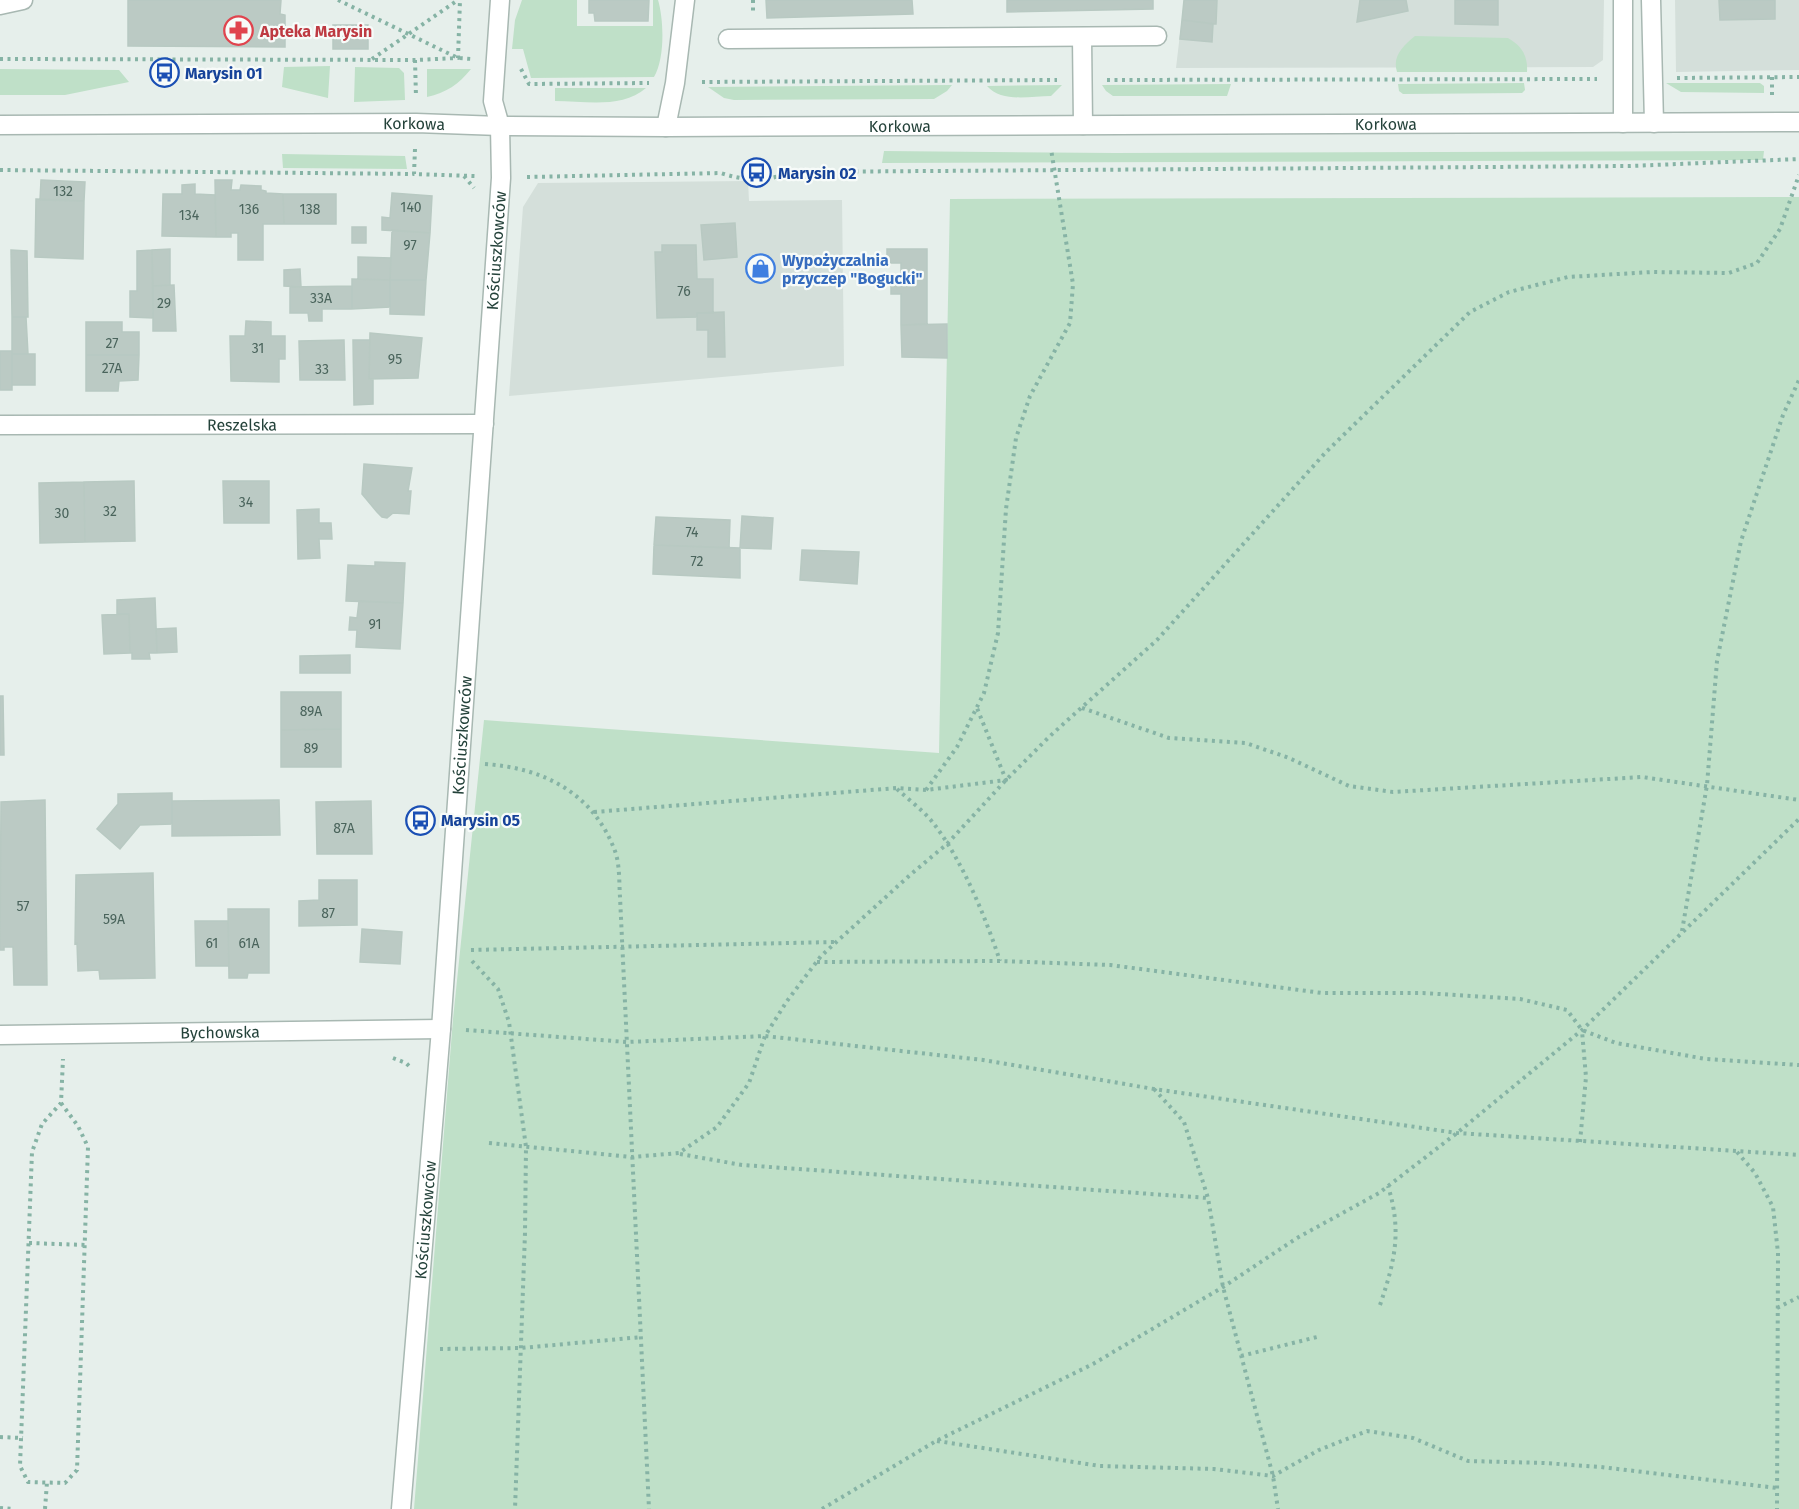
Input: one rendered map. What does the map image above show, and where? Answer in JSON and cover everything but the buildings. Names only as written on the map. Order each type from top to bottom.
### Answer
[{"type":"street","points":[[0,5],[23,0]]},
{"type":"street","name":"Kościuszkowców","points":[[401,1509],[416,1350],[447,950],[501,178],[500,126],[493,101],[500,0]]},
{"type":"street","points":[[666,127],[675,83],[685,0]]},
{"type":"street","points":[[1623,0],[1623,123]]},
{"type":"street","points":[[1651,0],[1654,123]]},
{"type":"street","points":[[728,39],[1156,36]]},
{"type":"street","points":[[1082,37],[1083,124]]},
{"type":"street","name":"Korkowa","points":[[0,125],[416,123],[666,127],[1799,122]]},
{"type":"street","name":"Reszelska","points":[[0,425],[484,424]]},
{"type":"street","name":"Bychowska","points":[[0,1035],[441,1029]]},
{"type":"path","points":[[338,0],[458,58]]},
{"type":"path","points":[[370,60],[459,0]]},
{"type":"path","points":[[458,58],[459,0]]},
{"type":"path","points":[[753,0],[753,16]]},
{"type":"path","points":[[0,58],[482,59]]},
{"type":"path","points":[[414,174],[415,60]]},
{"type":"path","points":[[521,68],[529,84],[1623,78]]},
{"type":"path","points":[[1653,78],[1799,76]]},
{"type":"path","points":[[926,790],[957,747],[984,693],[998,633],[1006,509],[1016,438],[1030,396],[1070,323],[1073,284],[1048,125]]},
{"type":"path","points":[[0,170],[414,174],[501,178],[721,173],[741,180],[775,179],[791,172],[1630,166],[1799,159]]},
{"type":"path","points":[[679,1154],[717,1127],[749,1083],[765,1036],[816,962],[947,844],[1006,780],[1081,708],[1157,640],[1326,452],[1470,312],[1509,292],[1568,277],[1652,272],[1729,273],[1757,263],[1780,229],[1799,175]]},
{"type":"path","points":[[1682,932],[1707,785],[1717,662],[1741,541],[1783,415],[1799,380]]},
{"type":"path","points":[[977,708],[1006,780]]},
{"type":"path","points":[[1081,708],[1169,738],[1246,743],[1289,758],[1349,786],[1393,792],[1642,777],[1799,800]]},
{"type":"path","points":[[460,762],[504,765],[543,775],[566,789],[594,812],[615,853],[623,948],[649,1509]]},
{"type":"path","points":[[594,812],[897,788],[926,790],[1006,780]]},
{"type":"path","points":[[897,788],[933,822],[947,844],[984,913],[1000,961]]},
{"type":"path","points":[[822,1509],[936,1441],[1093,1364],[1223,1287],[1297,1238],[1379,1193],[1457,1133],[1582,1030],[1799,819]]},
{"type":"path","points":[[447,950],[837,942]]},
{"type":"path","points":[[447,950],[474,962],[498,989],[512,1034],[526,1147],[515,1509]]},
{"type":"path","points":[[816,962],[1000,961],[1110,965],[1322,993],[1423,993],[1520,999],[1567,1010],[1582,1030],[1586,1077],[1580,1142]]},
{"type":"path","points":[[441,1029],[627,1042],[765,1036],[983,1060],[1154,1089],[1457,1133],[1799,1155]]},
{"type":"path","points":[[1582,1030],[1616,1043],[1706,1059],[1799,1065]]},
{"type":"path","points":[[61,1103],[78,1126],[88,1147],[77,1470],[65,1483],[28,1482],[20,1466],[23,1438],[32,1152],[42,1124],[61,1103],[65,1034]]},
{"type":"path","points":[[1154,1089],[1184,1122],[1208,1198],[1223,1287],[1273,1476],[1278,1509]]},
{"type":"path","points":[[489,1143],[632,1157],[679,1154],[742,1165],[1208,1198]]},
{"type":"path","points":[[1737,1152],[1755,1173],[1773,1207],[1778,1253],[1777,1509]]},
{"type":"path","points":[[1380,1305],[1390,1276],[1395,1250],[1396,1210],[1388,1185]]},
{"type":"path","points":[[29,1243],[86,1245]]},
{"type":"path","points":[[1777,1308],[1799,1297]]},
{"type":"path","points":[[1241,1356],[1321,1336]]},
{"type":"path","points":[[416,1350],[521,1348],[642,1337]]},
{"type":"path","points":[[936,1441],[1100,1466],[1214,1469],[1273,1476],[1319,1450],[1367,1431],[1413,1438],[1468,1461],[1601,1467],[1778,1488]]},
{"type":"path","points":[[0,1437],[23,1438]]},
{"type":"path","points":[[45,1509],[47,1482]]},
{"type":"path","points":[[0,1508],[13,1509]]},
{"type":"shaded area","points":[[1184,0],[1604,0],[1603,60],[1593,67],[1176,68]]},
{"type":"shaded area","points":[[1675,0],[1799,0],[1799,70],[1676,72]]},
{"type":"shaded area","points":[[748,181],[749,201],[842,200],[844,366],[509,396],[523,207],[538,183]]},
{"type":"green space","points":[[522,0],[577,0],[577,26],[653,26],[653,0],[658,0],[662,50],[654,77],[531,78],[523,49],[512,49],[515,20]]},
{"type":"green space","points":[[1415,36],[1508,38],[1523,52],[1527,72],[1397,72],[1397,56]]},
{"type":"green space","points":[[330,66],[328,98],[282,87],[284,67]]},
{"type":"green space","points":[[355,67],[399,68],[404,73],[405,100],[354,102]]},
{"type":"green space","points":[[0,69],[119,70],[129,82],[65,95],[0,95]]},
{"type":"green space","points":[[427,69],[471,69],[452,87],[427,97]]},
{"type":"green space","points":[[1524,83],[1525,90],[1522,93],[1403,94],[1399,91],[1398,84]]},
{"type":"green space","points":[[1666,83],[1760,83],[1764,86],[1764,93],[1681,92]]},
{"type":"green space","points":[[1231,84],[1227,96],[1113,96],[1102,85]]},
{"type":"green space","points":[[952,85],[934,99],[734,100],[724,98],[708,87]]},
{"type":"green space","points":[[1062,85],[1051,96],[1025,97],[1000,95],[987,86]]},
{"type":"green space","points":[[555,88],[646,88],[626,99],[591,102],[555,101]]},
{"type":"green space","points":[[884,151],[1115,153],[1764,151],[1763,160],[882,163]]},
{"type":"green space","points":[[282,154],[405,156],[407,169],[283,168]]},
{"type":"green space","points":[[1799,197],[1799,1509],[414,1509],[453,1019],[484,720],[939,753],[950,199]]},
{"type":"place","name":"Apteka Marysin","points":[[239,31]]},
{"type":"place","name":"Marysin 01","points":[[164,73]]},
{"type":"place","name":"Marysin 02","points":[[757,173]]},
{"type":"place","name":"Wypożyczalnia przyczep \"Bogucki\"","points":[[761,269]]},
{"type":"place","name":"Marysin 05","points":[[420,820]]}]
